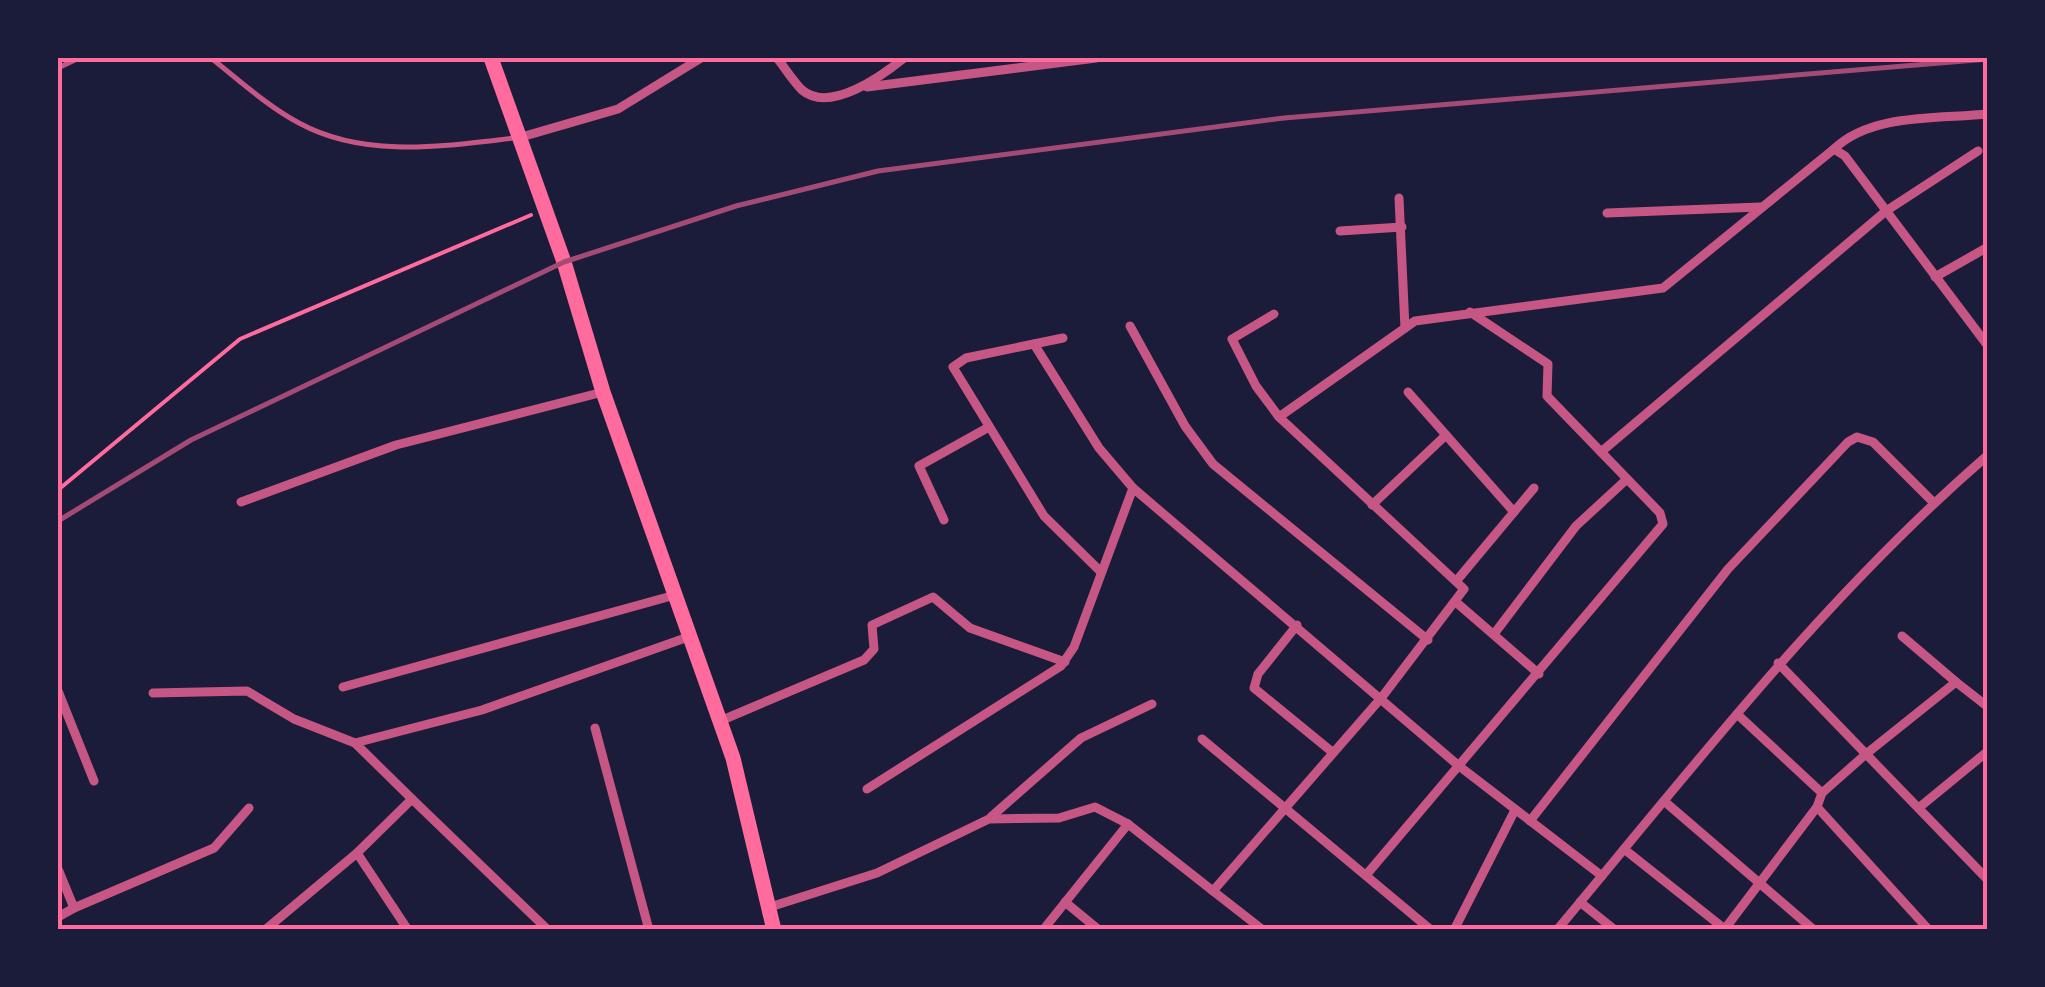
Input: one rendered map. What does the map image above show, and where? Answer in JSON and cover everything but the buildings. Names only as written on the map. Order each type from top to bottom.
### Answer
[{"type":"highway","points":[[491,58],[603,392],[720,721],[751,820],[774,930]]},
{"type":"street","points":[[518,138],[618,109],[701,58]]},
{"type":"street","points":[[777,58],[804,92],[812,96],[1096,58]]},
{"type":"street","points":[[868,88],[904,58]]},
{"type":"street","points":[[1279,417],[1405,328],[1432,316],[1664,288],[1853,132],[1874,126],[1988,114]]},
{"type":"street","points":[[1834,148],[1988,346]]},
{"type":"street","points":[[1601,452],[1886,211],[1978,151]]},
{"type":"street","points":[[1398,198],[1405,328]]},
{"type":"street","points":[[1606,213],[1762,207]]},
{"type":"street","points":[[1340,230],[1402,227]]},
{"type":"street","points":[[1935,277],[1988,247]]},
{"type":"street","points":[[1367,874],[1663,524],[1660,513],[1544,392],[1548,364],[1469,312]]},
{"type":"street","points":[[1213,890],[1382,696],[1458,603],[1464,588],[1279,417],[1256,386],[1232,339],[1274,314]]},
{"type":"street","points":[[1130,326],[1185,426],[1214,464],[1428,640]]},
{"type":"street","points":[[1062,338],[966,358],[953,367],[1053,528],[1100,571]]},
{"type":"street","points":[[1034,344],[1098,448],[1133,488],[1460,766],[1602,876]]},
{"type":"street","points":[[241,502],[396,446],[603,392]]},
{"type":"street","points":[[1408,392],[1514,512]]},
{"type":"street","points":[[944,520],[919,466],[988,427]]},
{"type":"street","points":[[1372,504],[1446,436]]},
{"type":"street","points":[[1530,821],[1728,568],[1848,442],[1857,436],[1872,442],[1934,504]]},
{"type":"street","points":[[1557,930],[1778,663],[1934,504],[1988,455]]},
{"type":"street","points":[[1494,634],[1576,526],[1627,479]]},
{"type":"street","points":[[867,789],[1064,662],[1133,488]]},
{"type":"street","points":[[1458,579],[1534,488]]},
{"type":"street","points":[[343,687],[675,595]]},
{"type":"street","points":[[720,721],[864,660],[874,649],[872,625],[933,597],[970,628],[1064,662]]},
{"type":"street","points":[[1458,603],[1539,674]]},
{"type":"street","points":[[1298,625],[1258,674],[1254,688],[1332,751]]},
{"type":"street","points":[[356,743],[482,710],[691,636]]},
{"type":"street","points":[[1902,636],[1988,707]]},
{"type":"street","points":[[1778,663],[1922,806],[1988,880]]},
{"type":"street","points":[[1624,849],[1725,929],[1817,806],[1822,793],[1956,682]]},
{"type":"street","points":[[58,691],[94,781]]},
{"type":"street","points":[[153,693],[246,691],[294,718],[356,743],[548,930]]},
{"type":"street","points":[[770,908],[862,879],[988,819],[1081,738],[1152,704]]},
{"type":"street","points":[[1736,714],[1822,793]]},
{"type":"street","points":[[595,728],[650,930]]},
{"type":"street","points":[[1202,739],[1431,930]]},
{"type":"street","points":[[1922,806],[1988,751]]},
{"type":"street","points":[[269,928],[357,853],[412,799]]},
{"type":"street","points":[[1664,801],[1814,930]]},
{"type":"street","points":[[1817,806],[1929,930]]},
{"type":"street","points":[[58,917],[214,848],[249,808]]},
{"type":"street","points":[[988,819],[1058,818],[1095,808],[1128,824],[1263,930]]},
{"type":"street","points":[[1470,930],[1456,926],[1515,810]]},
{"type":"street","points":[[1043,930],[1128,824]]},
{"type":"street","points":[[357,853],[408,930]]},
{"type":"street","points":[[58,869],[74,908]]},
{"type":"street","points":[[1065,902],[1099,930]]},
{"type":"street","points":[[1580,902],[1615,930]]},
{"type":"lane","points":[[58,68],[80,58]]},
{"type":"lane","points":[[211,58],[282,113],[337,138],[412,147],[518,138]]},
{"type":"path","points":[[58,490],[240,339],[544,209]]},
{"type":"railway","points":[[58,521],[191,440],[564,262],[736,206],[878,171],[1284,118],[1988,59]]}]
